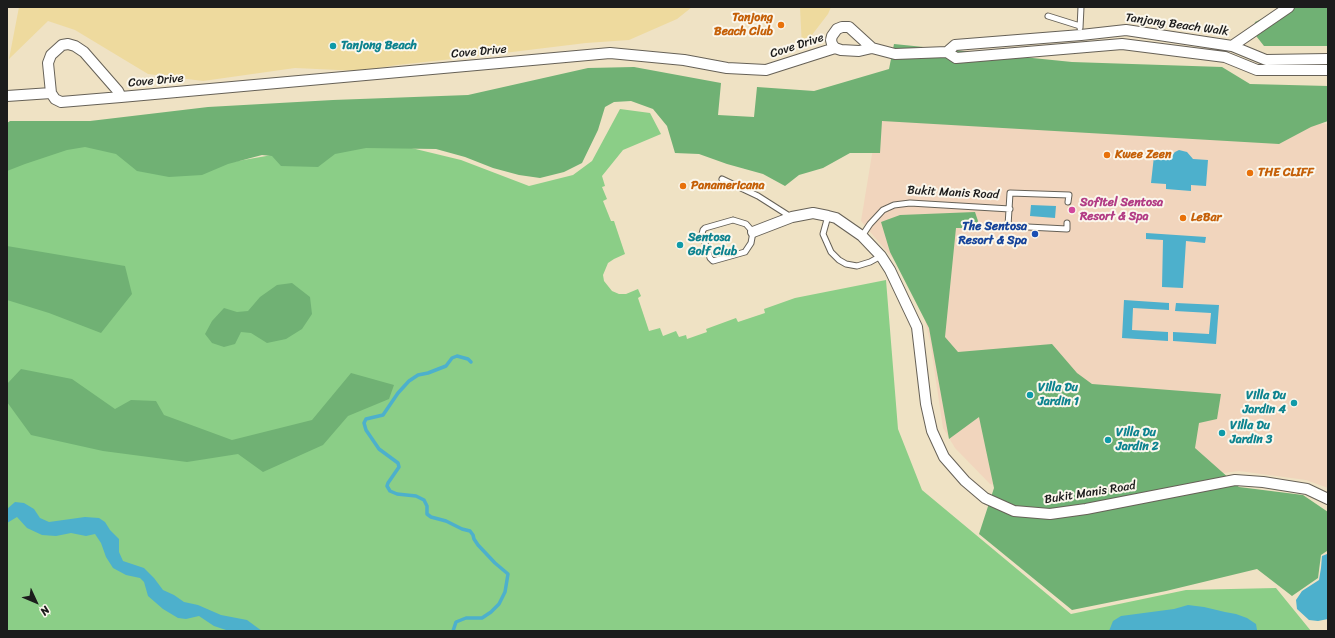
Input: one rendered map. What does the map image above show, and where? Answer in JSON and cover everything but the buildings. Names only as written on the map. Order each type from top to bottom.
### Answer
[{"type":"street","points":[[1232,46],[1289,7]]},
{"type":"street","name":"Cove Drive","points":[[835,48],[831,40],[835,30],[846,26],[853,30],[872,48]]},
{"type":"street","name":"Tanjong Beach Walk","points":[[1080,30],[1126,30],[1232,46],[1266,60],[1328,59]]},
{"type":"street","points":[[1080,30],[1082,48]]},
{"type":"street","name":"Cove Drive","points":[[947,52],[955,45],[1080,30]]},
{"type":"street","name":"Cove Drive","points":[[121,97],[118,91],[84,52],[75,46],[68,44],[62,45],[55,50],[48,63],[51,93],[55,99],[61,102],[121,97],[610,53],[684,60],[727,68],[766,70],[835,48],[854,51],[872,48],[896,54],[947,52],[956,58],[1061,49]]},
{"type":"street","name":"Tanjong Beach Walk","points":[[1061,49],[1122,44],[1225,57],[1257,70],[1328,70]]},
{"type":"street","points":[[7,96],[51,93]]},
{"type":"street","name":"Bukit Manis Road","points":[[753,232],[792,218],[814,213],[836,218],[862,236],[881,256],[890,270],[917,327],[926,404],[932,431],[944,457],[965,481],[985,498],[1014,511],[1050,514],[1086,509],[1235,480],[1263,482],[1307,489],[1328,499]]},
{"type":"lane","points":[[1048,16],[1080,30],[1081,7]]},
{"type":"lane","points":[[722,179],[758,196],[792,218]]},
{"type":"lane","points":[[1067,223],[1067,229],[1008,226],[1010,193],[1069,195],[1068,202]]},
{"type":"lane","name":"Bukit Manis Road","points":[[862,236],[880,213],[894,205],[910,203],[1010,209]]},
{"type":"lane","points":[[828,216],[824,234],[831,252],[838,260],[846,264],[857,266],[870,262],[881,256]]},
{"type":"lane","points":[[733,220],[746,224],[753,232],[751,243],[745,252],[713,261],[710,258],[702,234],[705,228],[733,220]]},
{"type":"shaded area","points":[[1228,113],[1328,124],[1328,488],[1306,480],[1239,471],[1193,477],[1072,503],[990,484],[955,448],[943,428],[930,341],[920,300],[900,267],[861,221],[878,118]]},
{"type":"green space","points":[[1296,7],[1328,7],[1328,46],[1264,46],[1253,32],[1255,22]]},
{"type":"green space","points":[[894,44],[1072,62],[1222,67],[1250,84],[1328,86],[1328,121],[1311,127],[1279,144],[882,121],[880,153],[850,153],[823,168],[799,175],[785,186],[763,174],[699,154],[675,153],[667,126],[653,109],[631,101],[614,102],[605,107],[598,130],[582,163],[564,172],[540,178],[519,175],[493,168],[465,157],[436,149],[366,148],[335,154],[318,167],[281,166],[272,156],[262,155],[228,164],[202,175],[169,177],[137,171],[116,154],[85,147],[67,150],[7,171],[7,123],[10,121],[90,121],[208,107],[333,100],[468,95],[588,68],[634,67],[721,83],[718,115],[754,117],[757,87],[814,91],[889,69]]},
{"type":"green space","points":[[620,109],[650,113],[661,134],[623,150],[602,176],[605,186],[602,187],[607,199],[603,201],[611,221],[614,221],[625,254],[608,263],[603,275],[604,281],[612,291],[619,294],[626,294],[638,289],[641,296],[638,298],[649,331],[660,328],[663,336],[676,331],[679,337],[686,335],[687,339],[707,332],[706,329],[736,318],[738,322],[765,313],[764,309],[795,298],[886,280],[898,429],[922,490],[1071,614],[1186,590],[1276,588],[1311,631],[7,631],[7,156],[85,146],[203,167],[370,138],[461,160],[529,186],[573,175],[592,161]]},
{"type":"green space","points":[[975,212],[978,221],[975,228],[956,228],[945,337],[958,352],[1052,344],[1077,373],[1092,384],[1221,394],[1217,419],[1199,423],[1195,448],[1239,487],[1303,495],[1328,512],[1328,552],[1327,551],[1321,555],[1318,578],[1292,596],[1257,569],[1166,591],[1072,610],[979,534],[994,488],[979,417],[949,439],[929,328],[890,252],[881,222],[900,215]]},
{"type":"green space","points":[[7,246],[125,266],[132,294],[101,333],[49,313],[7,300]]},
{"type":"green space","points":[[292,283],[310,297],[312,314],[302,329],[286,339],[267,343],[251,333],[241,332],[235,344],[224,347],[212,343],[205,334],[212,321],[224,308],[237,312],[248,311],[260,297],[277,285]]},
{"type":"green space","points":[[21,369],[72,379],[115,409],[131,400],[156,401],[164,415],[232,440],[312,420],[351,373],[394,385],[389,399],[348,416],[323,445],[263,472],[238,454],[187,462],[103,451],[31,435],[7,402],[7,384]]},
{"type":"sand","name":"Tanjong Beach","points":[[19,7],[692,7],[677,19],[629,40],[586,43],[397,65],[360,71],[295,68],[203,81],[148,74],[75,30],[48,21],[9,59]]},
{"type":"sand","points":[[800,7],[831,7],[828,14],[802,48]]},
{"type":"water","points":[[1179,150],[1187,152],[1193,159],[1208,160],[1206,186],[1191,185],[1191,191],[1166,189],[1166,184],[1151,183],[1154,156],[1169,158]]},
{"type":"water","points":[[1031,205],[1056,206],[1055,218],[1030,216]]},
{"type":"water","points":[[1146,233],[1206,237],[1205,243],[1186,241],[1183,288],[1162,287],[1163,240],[1146,239]]},
{"type":"water","points":[[1124,300],[1169,303],[1169,310],[1133,308],[1132,330],[1168,332],[1168,341],[1122,338]]},
{"type":"water","points":[[1176,303],[1219,305],[1216,344],[1173,341],[1173,332],[1209,334],[1211,313],[1175,311]]},
{"type":"water","points":[[15,502],[24,503],[34,509],[40,518],[49,522],[85,517],[99,518],[105,522],[110,530],[119,539],[119,552],[123,561],[144,568],[163,590],[184,602],[198,605],[221,615],[247,620],[262,631],[226,630],[214,626],[199,616],[186,619],[178,618],[163,609],[148,596],[144,582],[140,578],[126,575],[113,568],[95,534],[86,536],[71,533],[56,536],[42,535],[27,528],[17,517],[7,523],[7,509]]},
{"type":"water","points":[[1327,554],[1328,619],[1318,621],[1309,620],[1297,609],[1296,600],[1302,591],[1319,580],[1322,556]]},
{"type":"water","points":[[1188,605],[1236,614],[1247,618],[1256,624],[1257,630],[1109,631],[1113,621],[1121,616],[1174,609]]},
{"type":"waterway","points":[[453,631],[456,622],[466,618],[482,618],[499,604],[505,592],[508,574],[478,545],[470,531],[462,529],[446,521],[431,517],[427,514],[427,506],[424,500],[416,496],[397,494],[390,491],[387,486],[399,467],[398,463],[379,449],[366,430],[364,423],[366,419],[383,415],[398,393],[409,381],[418,375],[446,366],[452,358],[457,356],[468,359],[471,362]]},
{"type":"place","name":"Tanjong Beach Club","points":[[781,25]]},
{"type":"place","name":"Tanjong Beach","points":[[333,46]]},
{"type":"place","name":"Kwee Zeen","points":[[1107,155]]},
{"type":"place","name":"THE CLIFF","points":[[1250,173]]},
{"type":"place","name":"Panamericana","points":[[683,186]]},
{"type":"place","name":"Sofitel Sentosa Resort & Spa","points":[[1072,210]]},
{"type":"place","name":"LeBar","points":[[1183,218]]},
{"type":"place","name":"The Sentosa Resort & Spa","points":[[1035,234]]},
{"type":"place","name":"Sentosa Golf Club","points":[[680,245]]},
{"type":"place","name":"Villa Du Jardin 1","points":[[1030,395]]},
{"type":"place","name":"Villa Du Jardin 4","points":[[1294,403]]},
{"type":"place","name":"Villa Du Jardin 3","points":[[1222,433]]},
{"type":"place","name":"Villa Du Jardin 2","points":[[1108,440]]}]
